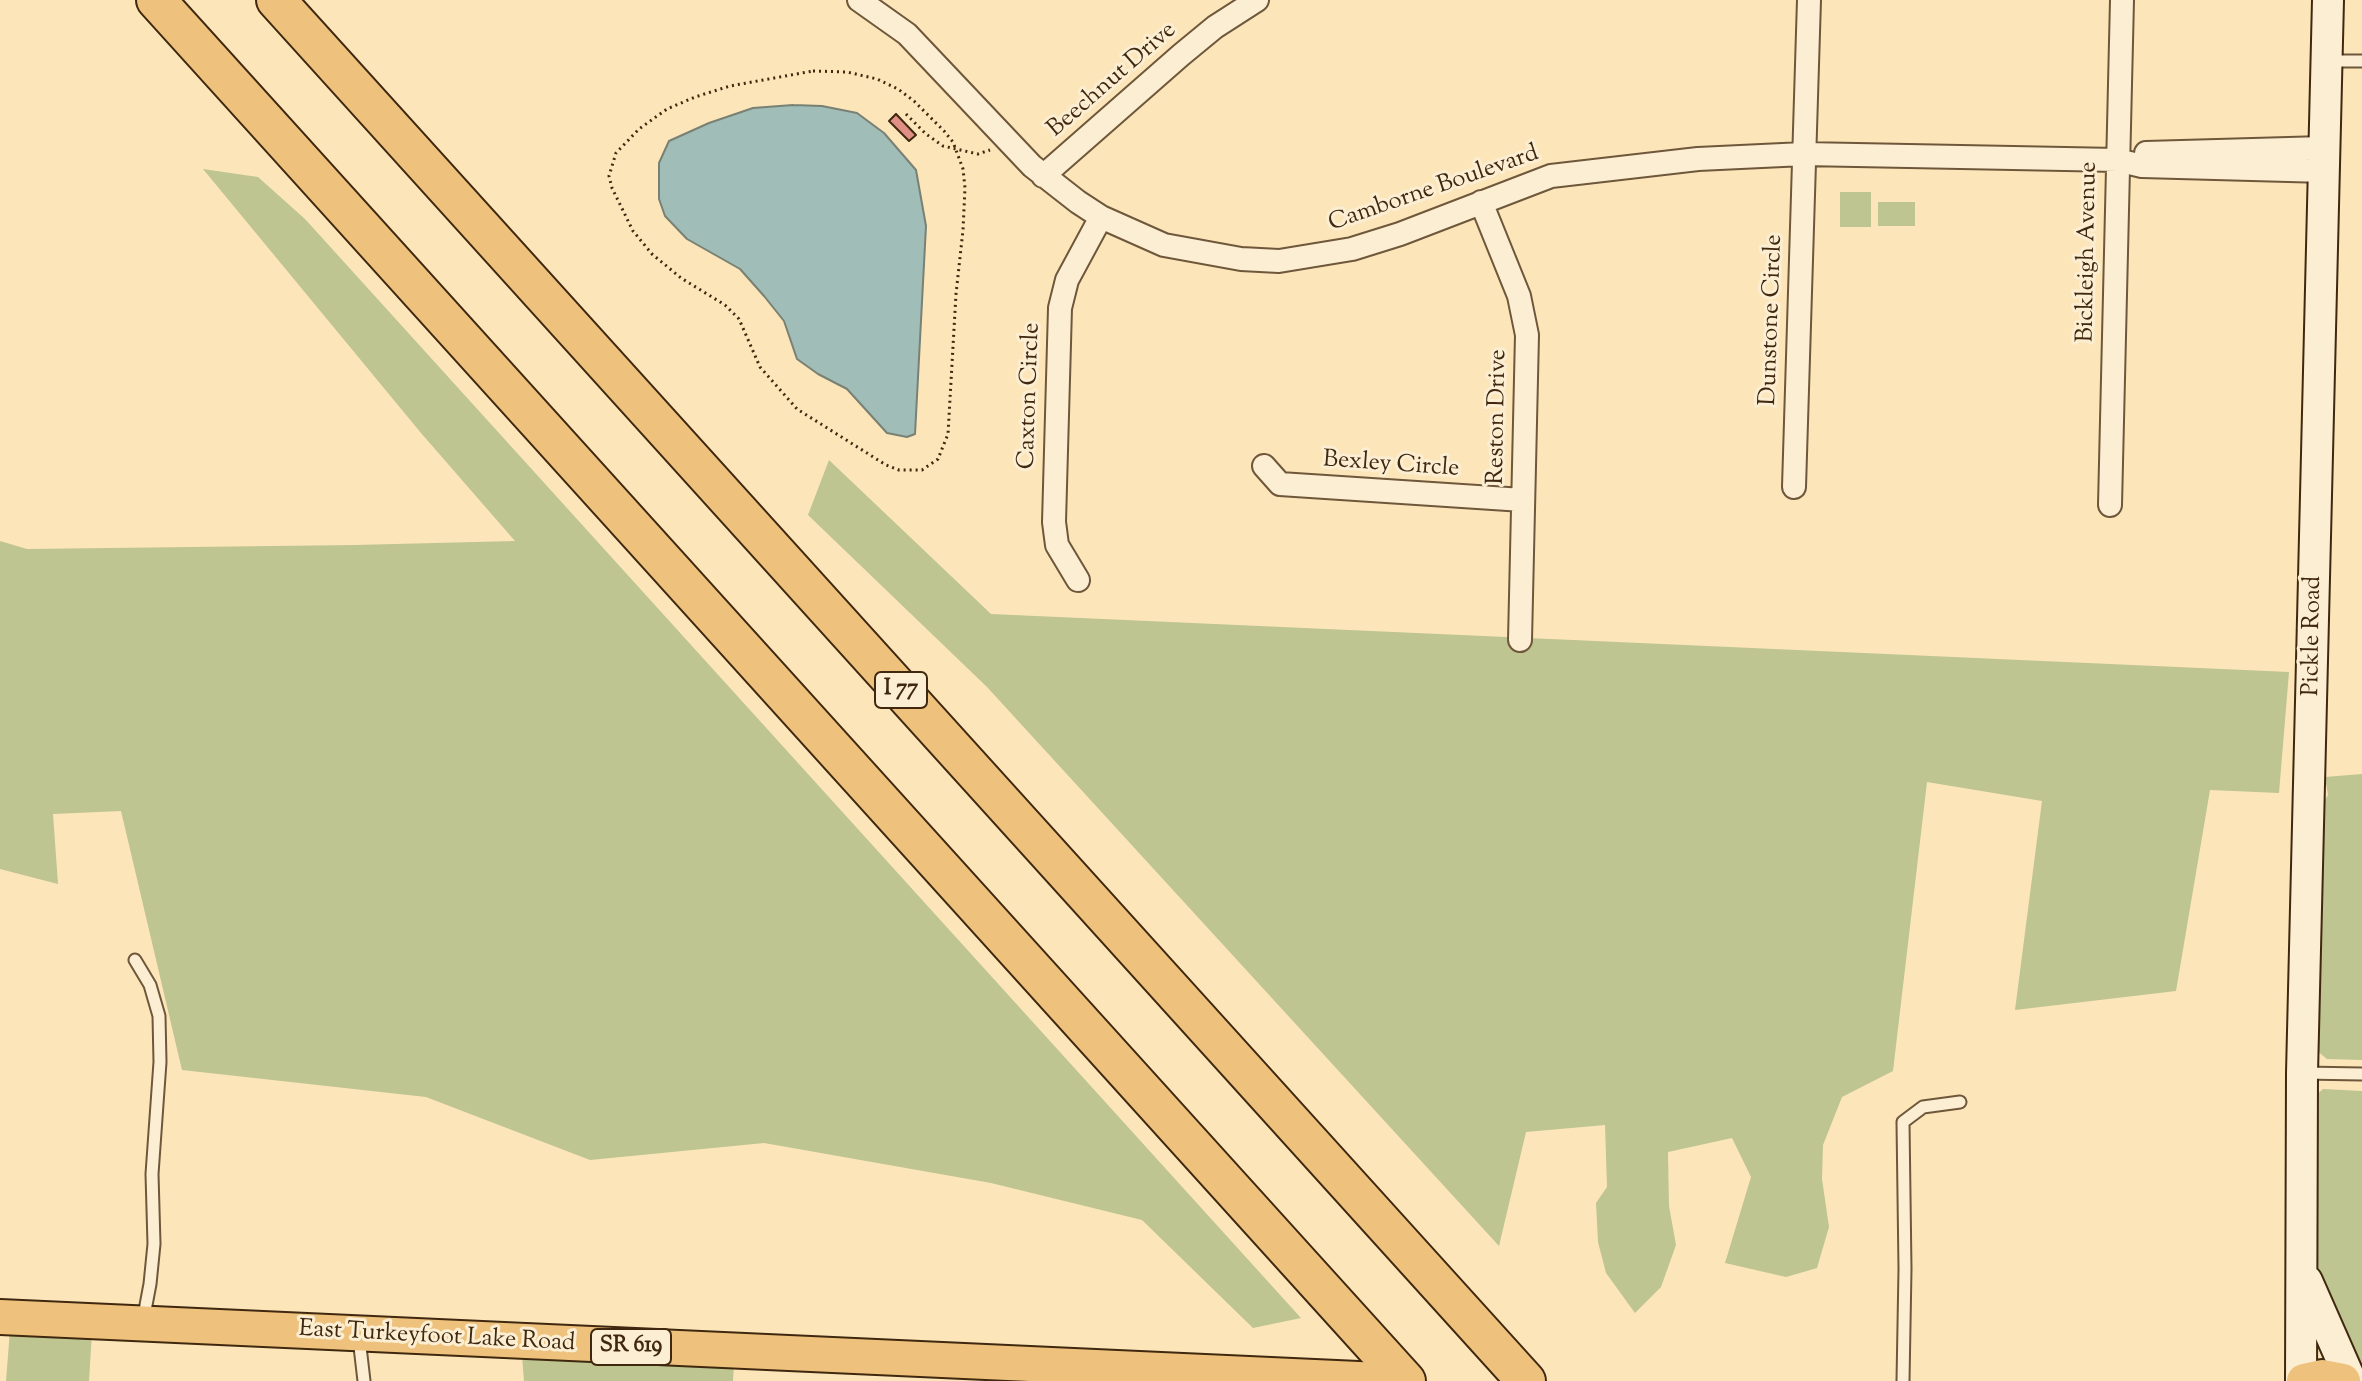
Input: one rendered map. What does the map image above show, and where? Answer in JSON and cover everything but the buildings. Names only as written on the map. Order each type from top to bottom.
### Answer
[{"type":"highway","points":[[156,0],[1404,1381]]},
{"type":"highway","name":"I 77","points":[[276,0],[1526,1381]]},
{"type":"main road","name":"East Turkeyfoot Lake Road","points":[[0,1317],[359,1334],[969,1371],[1262,1374],[1404,1381]]},
{"type":"main road","points":[[2303,1381],[2322,1377],[2343,1381]]},
{"type":"street","name":"Camborne Boulevard","points":[[859,0],[914,40],[1043,176],[1101,217],[1164,245],[1241,259],[1279,261],[1352,249],[1568,172],[1698,159],[1804,154],[2117,160],[2150,152],[2325,160]]},
{"type":"street","name":"Beechnut Drive","points":[[1043,176],[1215,27],[1257,0]]},
{"type":"street","name":"Dunstone Circle","points":[[1794,487],[1809,0]]},
{"type":"street","name":"Bickleigh Avenue","points":[[2110,505],[2122,0]]},
{"type":"street","name":"Pickle Road","points":[[2303,1381],[2300,1243],[2302,1073],[2328,0]]},
{"type":"street","name":"Reston Drive","points":[[1481,202],[1519,296],[1527,335],[1520,640]]},
{"type":"street","name":"Caxton Circle","points":[[1078,580],[1062,556],[1054,522],[1059,320],[1067,280],[1101,217]]},
{"type":"street","name":"Bexley Circle","points":[[1264,466],[1280,484],[1523,500]]},
{"type":"street","name":"Pickle Road","points":[[2302,1272],[2351,1381]]},
{"type":"lane","points":[[2326,61],[2362,61]]},
{"type":"lane","points":[[135,960],[150,985],[159,1016],[160,1062],[152,1174],[154,1244],[142,1324]]},
{"type":"lane","points":[[2302,1073],[2362,1074]]},
{"type":"lane","points":[[1903,1381],[1903,1122],[1923,1107],[1960,1102]]},
{"type":"lane","points":[[359,1334],[364,1381]]},
{"type":"path","points":[[813,71],[847,72],[877,79],[898,89],[932,117],[955,148],[963,169],[965,188],[948,434],[938,459],[922,470],[912,471],[899,470],[871,457],[797,409],[760,367],[739,319],[725,305],[681,278],[652,254],[633,231],[609,176],[610,165],[624,142],[667,109],[730,86],[813,71]]},
{"type":"path","points":[[906,114],[943,146],[978,154],[986,152],[1002,135]]},
{"type":"green space","points":[[203,169],[258,177],[305,219],[1301,1318],[1253,1328],[1142,1220],[991,1183],[764,1143],[590,1160],[426,1097],[182,1070],[121,811],[53,814],[58,884],[0,869],[0,541],[27,549],[515,541],[421,433]]},
{"type":"green space","points":[[1840,192],[1871,192],[1871,227],[1840,227]]},
{"type":"green space","points":[[1878,202],[1915,202],[1915,226],[1878,226]]},
{"type":"green space","points":[[829,460],[991,614],[2289,672],[2279,793],[2210,790],[2176,991],[2015,1010],[2042,801],[1927,782],[1893,1071],[1842,1097],[1823,1145],[1822,1179],[1829,1227],[1817,1268],[1786,1277],[1725,1263],[1751,1177],[1732,1138],[1668,1152],[1669,1206],[1676,1245],[1661,1287],[1635,1313],[1606,1273],[1598,1242],[1596,1203],[1607,1187],[1605,1125],[1526,1132],[1499,1246],[987,687],[808,515]]},
{"type":"green space","points":[[2362,774],[2362,1060],[2327,1059],[2316,1050],[2318,811],[2328,795],[2325,777]]},
{"type":"green space","points":[[2323,1089],[2362,1091],[2362,1374],[2317,1274],[2308,1221],[2314,1097]]},
{"type":"green space","points":[[10,1330],[92,1332],[89,1381],[6,1381]]},
{"type":"green space","points":[[522,1355],[734,1363],[733,1381],[524,1381]]},
{"type":"water","points":[[822,106],[857,113],[884,133],[916,170],[926,226],[915,434],[907,437],[887,433],[847,389],[797,359],[784,321],[764,296],[740,269],[687,239],[665,216],[659,199],[659,163],[669,141],[753,108]]}]
